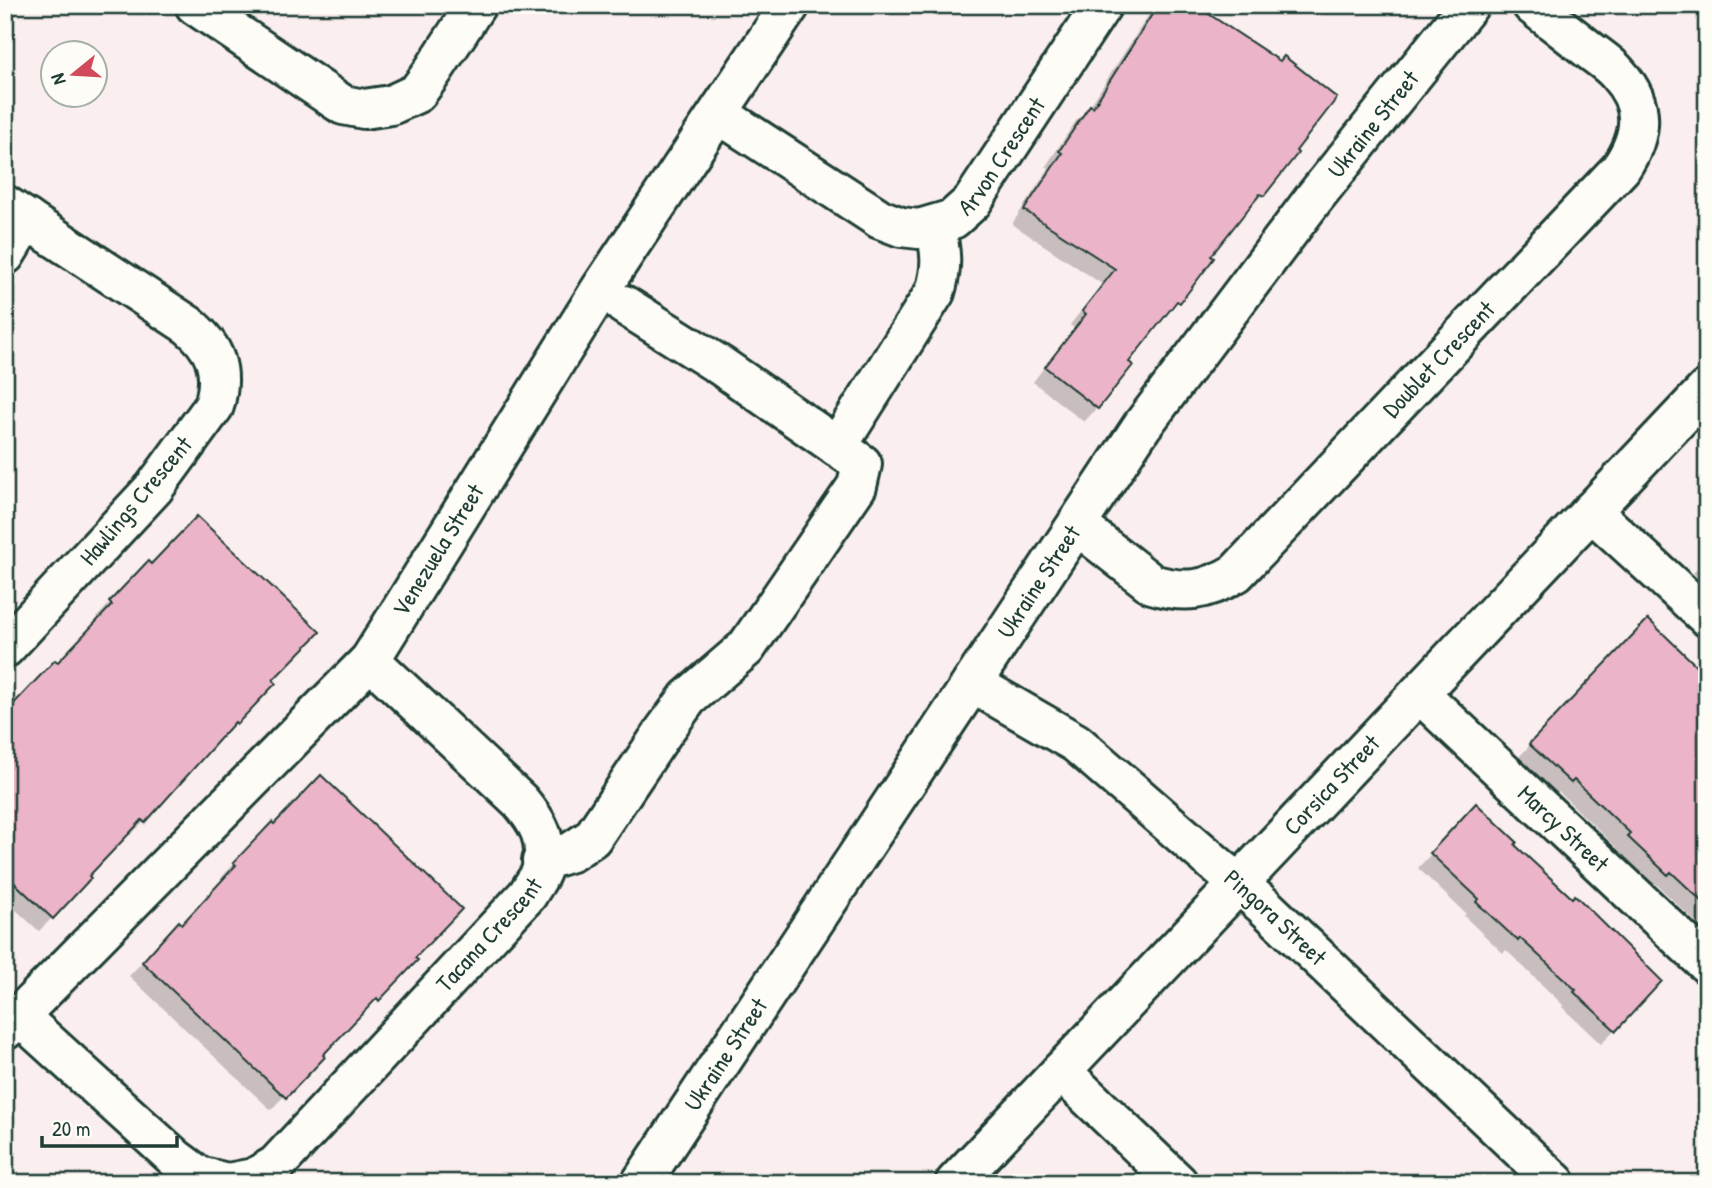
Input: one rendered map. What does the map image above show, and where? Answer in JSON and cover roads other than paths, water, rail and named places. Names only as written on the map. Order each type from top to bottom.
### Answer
[{"type":"street","points":[[195,5],[343,105],[364,110],[391,105],[416,93],[432,74],[476,5]]},
{"type":"street","name":"Venezuela Street","points":[[12,1023],[369,660],[600,290],[790,5]]},
{"type":"street","name":"Arvon Crescent","points":[[719,114],[880,219],[901,227],[919,229],[935,225],[953,219],[972,202],[1102,5]]},
{"type":"street","name":"Ukraine Street","points":[[641,1183],[1142,426],[1315,197],[1469,5]]},
{"type":"street","name":"Doublet Crescent","points":[[1077,525],[1152,584],[1181,591],[1200,590],[1236,573],[1621,168],[1631,154],[1639,121],[1636,103],[1628,86],[1616,71],[1532,5]]},
{"type":"street","name":"Hawlings Crescent","points":[[5,255],[16,212],[201,335],[211,349],[219,379],[214,406],[155,488],[5,648]]},
{"type":"street","points":[[836,447],[935,292],[940,275],[941,251],[935,225]]},
{"type":"street","points":[[542,861],[570,852],[592,838],[688,698],[746,648],[857,486],[862,464],[721,366],[624,305]]},
{"type":"street","name":"Corsica Street","points":[[955,1183],[1707,388]]},
{"type":"street","points":[[1591,511],[1707,617]]},
{"type":"street","name":"Tacana Crescent","points":[[12,1023],[199,1176],[228,1183],[254,1178],[276,1165],[528,894],[541,871],[544,845],[536,820],[520,801],[369,660]]},
{"type":"street","name":"Pingora Street","points":[[972,683],[1076,743],[1239,883],[1556,1183]]},
{"type":"street","name":"Marcy Street","points":[[1419,693],[1707,964]]},
{"type":"street","points":[[1061,1071],[1178,1183]]}]
